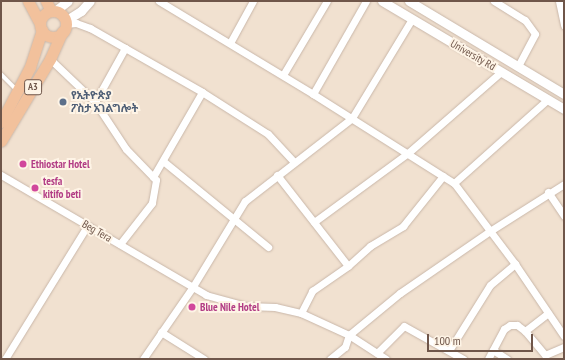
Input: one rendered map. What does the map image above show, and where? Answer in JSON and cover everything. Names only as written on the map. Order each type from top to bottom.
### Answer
[{"type":"highway","points":[[28,1],[41,27],[49,36],[64,26],[46,1]]},
{"type":"highway","name":"A3","points":[[1,122],[19,92],[30,67],[43,16],[53,11]]},
{"type":"highway","name":"A3","points":[[1,141],[50,59],[64,26]]},
{"type":"street","points":[[53,11],[68,1]]},
{"type":"street","points":[[64,26],[90,1]]},
{"type":"street","points":[[159,1],[283,75],[454,183],[515,264],[564,336]]},
{"type":"street","points":[[230,43],[253,1]]},
{"type":"street","points":[[283,75],[327,1]]},
{"type":"street","points":[[313,94],[366,1]]},
{"type":"street","name":"University Rd","points":[[382,1],[564,109]]},
{"type":"street","name":"University Rd","points":[[409,1],[518,66],[562,90]]},
{"type":"street","points":[[494,1],[525,20],[535,34],[518,66]]},
{"type":"street","points":[[560,1],[564,25]]},
{"type":"street","points":[[143,359],[192,288],[245,201],[294,161],[352,118],[412,19]]},
{"type":"street","points":[[64,26],[84,25],[202,92],[268,134],[294,161]]},
{"type":"street","points":[[95,102],[125,48]]},
{"type":"street","points":[[50,59],[95,102],[126,149],[153,176],[156,189],[152,203],[120,244]]},
{"type":"street","points":[[314,222],[408,153],[501,72]]},
{"type":"street","points":[[454,183],[548,99],[562,90]]},
{"type":"street","points":[[153,176],[164,161],[202,92]]},
{"type":"street","points":[[164,161],[268,247]]},
{"type":"street","name":"Beg Tera","points":[[1,175],[120,244],[192,288],[221,300],[246,306],[275,307],[301,313],[349,336],[381,357]]},
{"type":"street","points":[[277,175],[348,266]]},
{"type":"street","points":[[301,313],[312,291],[348,266],[370,246],[403,226],[443,176]]},
{"type":"street","points":[[330,359],[345,346],[349,336],[400,293],[548,192],[564,184]]},
{"type":"street","points":[[548,192],[564,216]]},
{"type":"street","points":[[5,359],[87,226]]},
{"type":"street","points":[[450,349],[490,285],[515,264]]},
{"type":"street","points":[[525,331],[548,313]]},
{"type":"street","points":[[488,359],[504,330],[510,325],[517,325],[525,331],[545,355],[564,347]]},
{"type":"street","points":[[381,357],[404,326],[450,349],[463,359]]},
{"type":"street","points":[[161,332],[204,359]]},
{"type":"street","points":[[492,350],[506,359]]},
{"type":"lane","points":[[1,74],[19,92]]},
{"type":"shaded area","points":[[1,1],[564,1],[564,359],[1,359]]},
{"type":"place","name":"የኢትዮጵያ ፖስታ አገልግሎት","points":[[63,102]]},
{"type":"place","name":"Ethiostar Hotel","points":[[23,164]]},
{"type":"place","name":"tesfa kitifo beti","points":[[35,188]]},
{"type":"place","name":"Blue Nile Hotel","points":[[192,307]]}]
